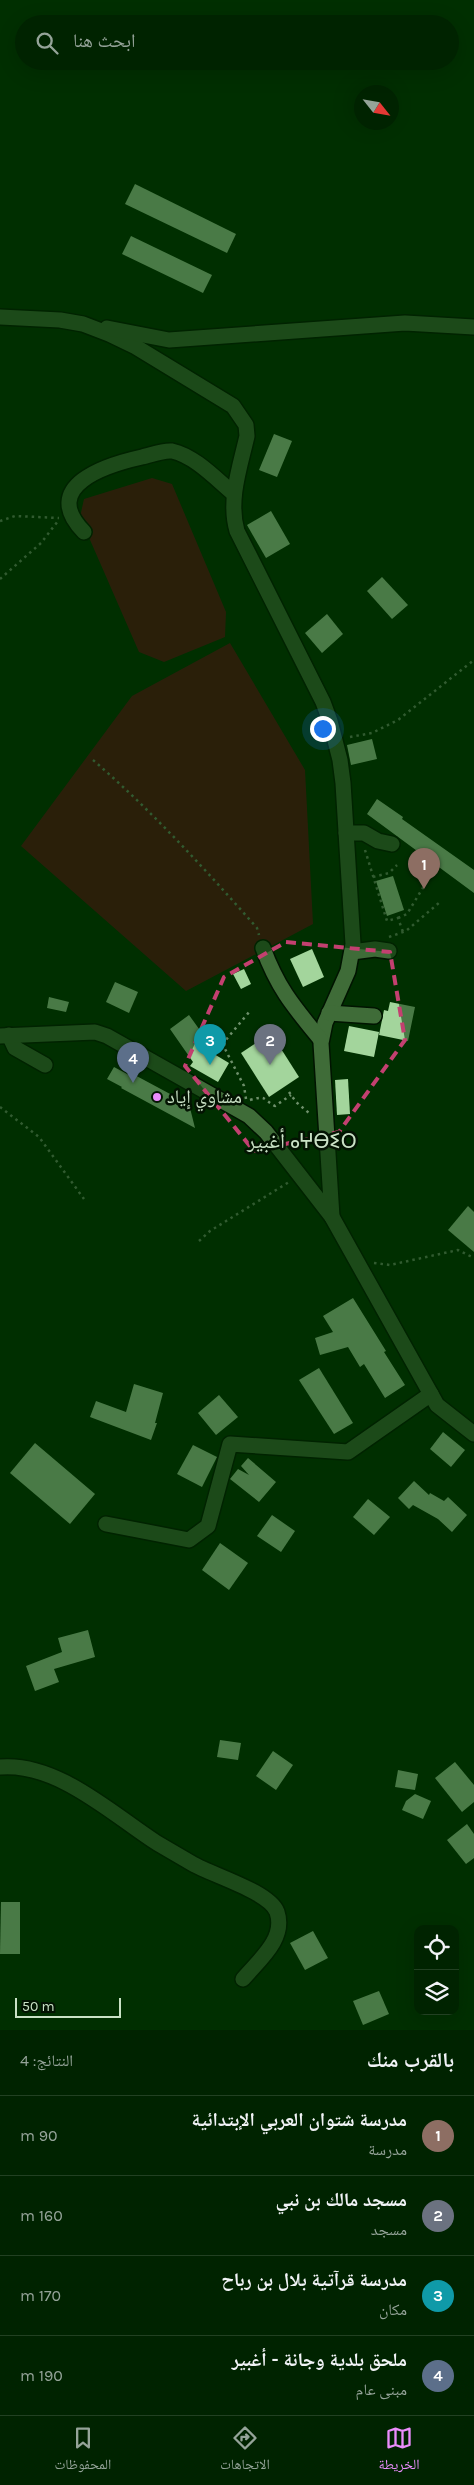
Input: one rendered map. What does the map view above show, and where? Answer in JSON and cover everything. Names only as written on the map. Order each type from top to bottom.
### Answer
[{"type":"street","points":[[0,317],[60,320],[169,340],[405,323],[474,326]]},
{"type":"street","points":[[83,324],[136,347],[237,410],[246,425],[247,436],[234,494],[233,508],[237,531],[323,702],[336,740],[343,783],[352,952],[348,971],[329,1013],[321,1040],[332,1217]]},
{"type":"street","points":[[84,532],[64,513],[70,496],[78,482],[97,470],[170,451],[186,456],[234,494]]},
{"type":"street","points":[[346,833],[364,833],[378,841],[392,844]]},
{"type":"street","points":[[352,952],[375,949],[388,944]]},
{"type":"street","points":[[263,948],[273,976],[286,997],[321,1040]]},
{"type":"street","points":[[329,1013],[374,1016]]},
{"type":"street","points":[[5,1035],[95,1032],[107,1036],[244,1106],[301,1175],[332,1217],[437,1405],[474,1434]]},
{"type":"street","points":[[5,1035],[14,1048],[46,1066]]},
{"type":"street","points":[[106,1524],[190,1540],[208,1526],[230,1444],[348,1452],[430,1394]]},
{"type":"street","points":[[0,1767],[16,1766],[52,1778],[89,1795],[157,1843],[201,1869],[262,1896],[277,1910],[280,1925],[276,1940],[244,1979]]},
{"type":"path","points":[[0,521],[15,516],[64,513]]},
{"type":"path","points":[[0,579],[41,543],[64,513]]},
{"type":"path","points":[[336,740],[372,733],[398,720],[474,660]]},
{"type":"path","points":[[93,760],[133,794],[257,928],[263,948]]},
{"type":"path","points":[[364,833],[366,856],[387,921],[407,914],[424,886]]},
{"type":"path","points":[[373,877],[390,873],[397,865]]},
{"type":"path","points":[[388,944],[440,902]]},
{"type":"path","points":[[398,918],[403,932]]},
{"type":"path","points":[[250,1011],[225,1042],[224,1047],[244,1086],[244,1106],[260,1097],[266,1098],[275,1106],[290,1094],[309,1113]]},
{"type":"path","points":[[0,1107],[39,1137],[84,1199]]},
{"type":"path","points":[[199,1241],[210,1231],[301,1175]]},
{"type":"path","points":[[357,1262],[390,1265],[458,1250],[474,1258]]},
{"type":"highlighted area","points":[[286,942],[390,952],[405,1040],[339,1132],[254,1151],[185,1066],[224,977]]},
{"type":"shaded area","points":[[152,478],[172,484],[226,612],[225,637],[164,662],[139,652],[80,517],[84,499]]},
{"type":"shaded area","points":[[230,643],[305,770],[313,924],[186,991],[21,846],[132,696]]},
{"type":"building","points":[[135,184],[236,234],[227,253],[125,204]]},
{"type":"building","points":[[131,236],[212,275],[203,293],[122,254]]},
{"type":"building","points":[[274,434],[292,441],[277,477],[259,470]]},
{"type":"building","points":[[271,511],[290,544],[266,558],[247,525]]},
{"type":"building","points":[[382,577],[408,605],[392,619],[367,591]]},
{"type":"building","points":[[327,614],[343,634],[322,653],[305,633]]},
{"type":"building","points":[[372,739],[377,759],[351,765],[347,745]]},
{"type":"building","points":[[377,799],[474,870],[474,893],[367,814]]},
{"type":"building","points":[[393,876],[404,910],[387,916],[376,881]]},
{"type":"building","points":[[312,949],[324,977],[303,987],[290,959]]},
{"type":"building","points":[[244,969],[251,984],[241,989],[233,974]]},
{"type":"building","points":[[115,982],[138,992],[129,1013],[106,1002]]},
{"type":"building","points":[[49,997],[69,1002],[66,1012],[47,1008]]},
{"type":"building","points":[[390,1002],[415,1007],[408,1041],[379,1035],[384,1010],[388,1011]]},
{"type":"building","points":[[189,1015],[207,1040],[199,1045],[229,1063],[218,1082],[190,1066],[193,1062],[170,1029]]},
{"type":"building","points":[[349,1026],[379,1032],[374,1057],[344,1051]]},
{"type":"building","points":[[271,1033],[299,1077],[269,1097],[241,1053]]},
{"type":"building","points":[[114,1067],[129,1075],[131,1073],[185,1102],[183,1105],[190,1108],[195,1128],[107,1079]]},
{"type":"building","points":[[348,1079],[350,1114],[337,1115],[335,1080]]},
{"type":"building","points":[[468,1206],[474,1212],[474,1252],[448,1230]]},
{"type":"building","points":[[353,1298],[405,1385],[385,1398],[364,1364],[360,1367],[348,1347],[320,1355],[315,1338],[333,1332],[323,1316]]},
{"type":"building","points":[[319,1368],[353,1423],[334,1434],[299,1380]]},
{"type":"building","points":[[134,1384],[163,1393],[155,1423],[157,1423],[151,1440],[90,1417],[96,1401],[126,1412]]},
{"type":"building","points":[[219,1395],[238,1417],[216,1435],[198,1413]]},
{"type":"building","points":[[443,1432],[465,1450],[451,1467],[430,1449]]},
{"type":"building","points":[[35,1443],[95,1494],[70,1524],[10,1473]]},
{"type":"building","points":[[193,1445],[217,1457],[202,1487],[177,1474]]},
{"type":"building","points":[[248,1458],[276,1482],[259,1502],[230,1479],[238,1469],[249,1475],[241,1466]]},
{"type":"building","points":[[414,1481],[429,1495],[430,1493],[444,1501],[448,1497],[467,1515],[452,1532],[438,1519],[413,1505],[409,1509],[398,1498]]},
{"type":"building","points":[[368,1499],[390,1517],[374,1535],[353,1517]]},
{"type":"building","points":[[272,1515],[295,1531],[281,1552],[257,1536]]},
{"type":"building","points":[[220,1543],[248,1563],[229,1590],[202,1570]]},
{"type":"building","points":[[88,1630],[95,1657],[54,1669],[59,1682],[35,1691],[26,1666],[62,1652],[58,1638]]},
{"type":"building","points":[[220,1740],[241,1743],[238,1760],[217,1757]]},
{"type":"building","points":[[273,1751],[293,1765],[276,1790],[256,1776]]},
{"type":"building","points":[[455,1762],[474,1785],[474,1802],[462,1812],[435,1778]]},
{"type":"building","points":[[398,1770],[418,1774],[415,1790],[395,1787]]},
{"type":"building","points":[[415,1794],[431,1801],[423,1819],[402,1810],[406,1801]]},
{"type":"building","points":[[467,1824],[474,1834],[474,1858],[466,1864],[447,1840]]},
{"type":"building","points":[[1,1902],[20,1902],[20,1954],[0,1954]]},
{"type":"building","points":[[313,1931],[328,1958],[305,1970],[290,1943]]},
{"type":"building","points":[[379,1991],[389,2014],[363,2025],[353,2001]]},
{"type":"place","name":"مدرسة شتوان العربي الإبتدائية","points":[[424,889]]},
{"type":"place","name":"مدرسة قرآتية بلال بن رباح","points":[[210,1065]]},
{"type":"place","name":"مسجد مالك بن نبي","points":[[270,1065]]},
{"type":"place","name":"ملحق بلدية وجانة - أغبير","points":[[133,1083]]},
{"type":"place","name":"مشاوي إياد","points":[[157,1097]]},
{"type":"district","name":"أغبير ⴰⵖⴱⵉⵔ","points":[[302,1141]]}]
